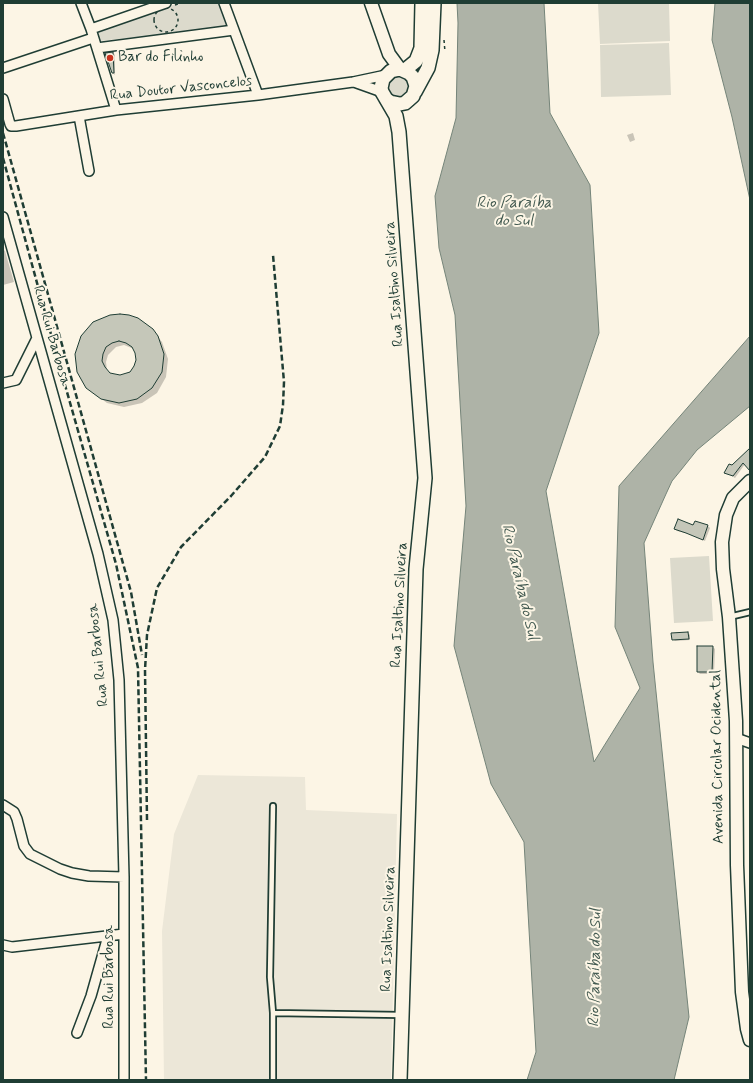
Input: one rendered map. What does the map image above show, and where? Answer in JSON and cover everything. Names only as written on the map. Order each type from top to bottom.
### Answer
[{"type":"main road","points":[[399,132],[396,116],[384,96],[382,83],[394,72],[416,61],[421,48],[422,3]]},
{"type":"main road","points":[[384,96],[390,102],[400,104],[413,96],[428,68],[432,50],[434,3]]},
{"type":"main road","points":[[394,72],[413,76],[416,86],[399,132]]},
{"type":"main road","name":"Rua Isaltino Silveira","points":[[399,132],[425,478],[416,569],[400,1080]]},
{"type":"street","points":[[81,3],[91,29],[116,110]]},
{"type":"street","points":[[224,3],[258,95]]},
{"type":"street","points":[[371,3],[394,72]]},
{"type":"street","points":[[91,29],[164,6]]},
{"type":"street","points":[[97,48],[234,30]]},
{"type":"street","points":[[3,68],[93,38]]},
{"type":"street","name":"Rua Doutor Vasconcelos","points":[[3,98],[10,124],[12,126],[116,110],[258,95],[353,82],[394,72]]},
{"type":"street","name":"Rua Doutor Vasconcelos","points":[[353,82],[384,96]]},
{"type":"street","points":[[80,116],[89,172]]},
{"type":"street","name":"Rua Rui Barbosa","points":[[3,217],[98,554],[113,620],[119,680],[124,877],[124,1080]]},
{"type":"street","points":[[3,383],[16,380],[37,338]]},
{"type":"street","name":"Avenida Circular Ocidental","points":[[750,481],[733,498],[726,515],[722,542],[723,569],[729,617],[736,738],[737,865],[742,992],[747,1030],[750,1040]]},
{"type":"street","points":[[736,738],[750,743]]},
{"type":"street","points":[[3,805],[14,812],[24,846],[30,854],[60,869],[72,873],[89,876],[124,877]]},
{"type":"street","points":[[3,945],[12,946],[124,934]]},
{"type":"street","points":[[77,1033],[91,996],[108,936]]},
{"type":"lane","points":[[729,617],[750,612]]},
{"type":"lane","points":[[273,806],[270,977],[273,1013],[273,1080]]},
{"type":"lane","points":[[273,1013],[402,1015]]},
{"type":"path","points":[[155,12],[164,6]]},
{"type":"path","points":[[164,6],[175,12],[177,16],[176,27],[166,32],[159,29],[154,22],[156,15],[164,6]]},
{"type":"path","points":[[156,33],[180,30]]},
{"type":"shaded area","points":[[179,3],[221,3],[229,27],[100,41],[97,32]]},
{"type":"shaded area","points":[[598,3],[669,3],[670,41],[600,44]]},
{"type":"shaded area","points":[[669,43],[671,95],[601,97],[600,45]]},
{"type":"shaded area","points":[[396,73],[411,81],[408,97],[390,99],[385,82]]},
{"type":"shaded area","points":[[709,556],[713,621],[674,623],[670,558]]},
{"type":"shaded area","points":[[198,775],[305,777],[306,810],[397,814],[391,1080],[164,1080],[162,931],[174,834]]},
{"type":"water","name":"Rio Paraíba do Sul","points":[[457,3],[544,3],[550,113],[590,185],[599,333],[546,491],[594,762],[640,688],[615,627],[619,486],[750,336],[750,406],[697,450],[672,481],[644,543],[653,662],[689,1017],[674,1080],[527,1080],[536,1052],[524,842],[491,784],[454,646],[466,506],[455,315],[439,248],[435,196],[456,118]]},
{"type":"water","points":[[715,3],[750,3],[750,200],[732,117],[712,40]]},
{"type":"building","name":"Bar do Filinho","points":[[113,52],[114,73],[112,73],[105,53]]},
{"type":"building","points":[[120,314],[138,318],[153,329],[158,336],[164,354],[162,372],[152,388],[137,399],[119,403],[101,399],[86,388],[77,372],[75,354],[81,336],[93,322],[110,315]],"holes":[[[119,341],[132,347],[135,353],[136,360],[134,366],[130,372],[120,375],[110,373],[102,361],[106,347]]]},
{"type":"building","points":[[750,448],[750,471],[743,463],[733,476],[724,473],[729,464],[732,465]]},
{"type":"building","points":[[678,519],[693,525],[695,521],[708,525],[703,540],[674,529]]},
{"type":"building","points":[[688,632],[689,639],[672,640],[671,633]]},
{"type":"building","points":[[697,646],[713,646],[712,672],[697,672]]},
{"type":"railway","points":[[3,133],[131,592],[142,655]]},
{"type":"railway","points":[[3,158],[61,371],[116,564],[138,668],[146,1080]]},
{"type":"railway","points":[[147,820],[145,670],[147,635],[157,588],[181,547],[231,496],[265,457],[280,426],[284,382],[273,255]]},
{"type":"place","name":"Bar do Filinho","points":[[110,58]]}]
